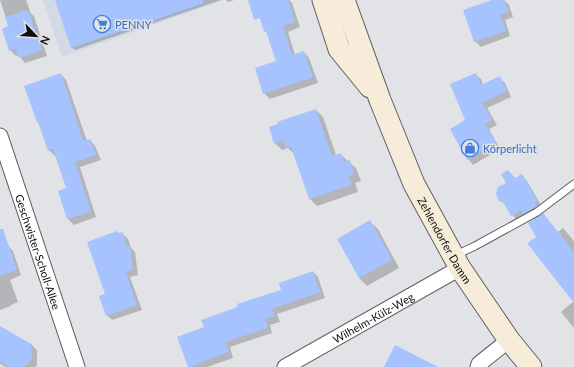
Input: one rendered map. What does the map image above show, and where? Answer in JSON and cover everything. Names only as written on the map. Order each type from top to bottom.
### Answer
[{"type":"main road","name":"Zehlendorfer Damm","points":[[323,0],[339,49],[380,100]]},
{"type":"main road","name":"Zehlendorfer Damm","points":[[344,0],[380,100],[414,184],[457,262],[509,340],[531,367]]},
{"type":"street","name":"Geschwister-Scholl-Allee","points":[[0,136],[77,367]]},
{"type":"street","name":"Wilhelm-Külz-Weg","points":[[285,367],[457,262]]},
{"type":"street","points":[[478,367],[479,364],[509,340]]},
{"type":"lane","points":[[457,262],[475,246],[537,212],[574,184]]},
{"type":"shaded area","name":"PENNY","points":[[43,0],[224,0],[62,57]]},
{"type":"building","name":"PENNY","points":[[55,0],[203,0],[204,3],[71,48]]},
{"type":"building","points":[[248,0],[288,0],[295,22],[283,26],[292,55],[304,51],[313,77],[263,94],[255,68],[276,61],[266,31],[264,32],[260,18],[254,20]]},
{"type":"building","points":[[492,0],[504,0],[509,11],[500,15],[506,31],[474,42],[463,10]]},
{"type":"building","points":[[28,10],[42,50],[19,58],[16,49],[9,51],[2,29],[8,26],[5,17]]},
{"type":"building","points":[[61,73],[83,141],[90,139],[96,155],[75,162],[91,212],[67,219],[58,191],[66,188],[53,149],[48,151],[24,86]]},
{"type":"building","points":[[476,73],[481,85],[500,76],[507,91],[482,103],[492,120],[485,124],[496,143],[467,160],[450,129],[465,120],[450,84]]},
{"type":"building","points":[[316,109],[332,156],[341,153],[344,162],[350,160],[354,174],[348,176],[352,185],[309,199],[291,147],[286,148],[283,140],[274,144],[269,127],[278,124],[277,122]]},
{"type":"building","points":[[508,170],[515,178],[522,174],[537,201],[535,203],[537,206],[523,214],[521,210],[511,216],[503,202],[499,201],[496,194],[498,187],[506,183],[501,174]]},
{"type":"building","points":[[543,213],[574,252],[574,303],[527,243],[536,237],[528,223]]},
{"type":"building","points":[[370,220],[392,260],[359,278],[337,239]]},
{"type":"building","points":[[0,229],[3,229],[17,270],[0,276]]},
{"type":"building","points":[[117,231],[118,233],[123,232],[127,247],[130,246],[133,270],[126,272],[137,305],[106,316],[99,296],[105,294],[87,242]]},
{"type":"building","points":[[313,271],[320,292],[272,309],[275,316],[265,319],[268,328],[225,342],[229,352],[188,367],[177,337],[204,327],[201,320],[238,307],[237,304],[281,290],[279,283]]},
{"type":"building","points":[[0,326],[31,344],[32,358],[28,364],[23,367],[9,367],[0,362]]},
{"type":"building","points":[[395,345],[438,367],[384,367]]},
{"type":"place","name":"PENNY","points":[[102,24]]},
{"type":"place","name":"Körperlicht","points":[[470,148]]}]
